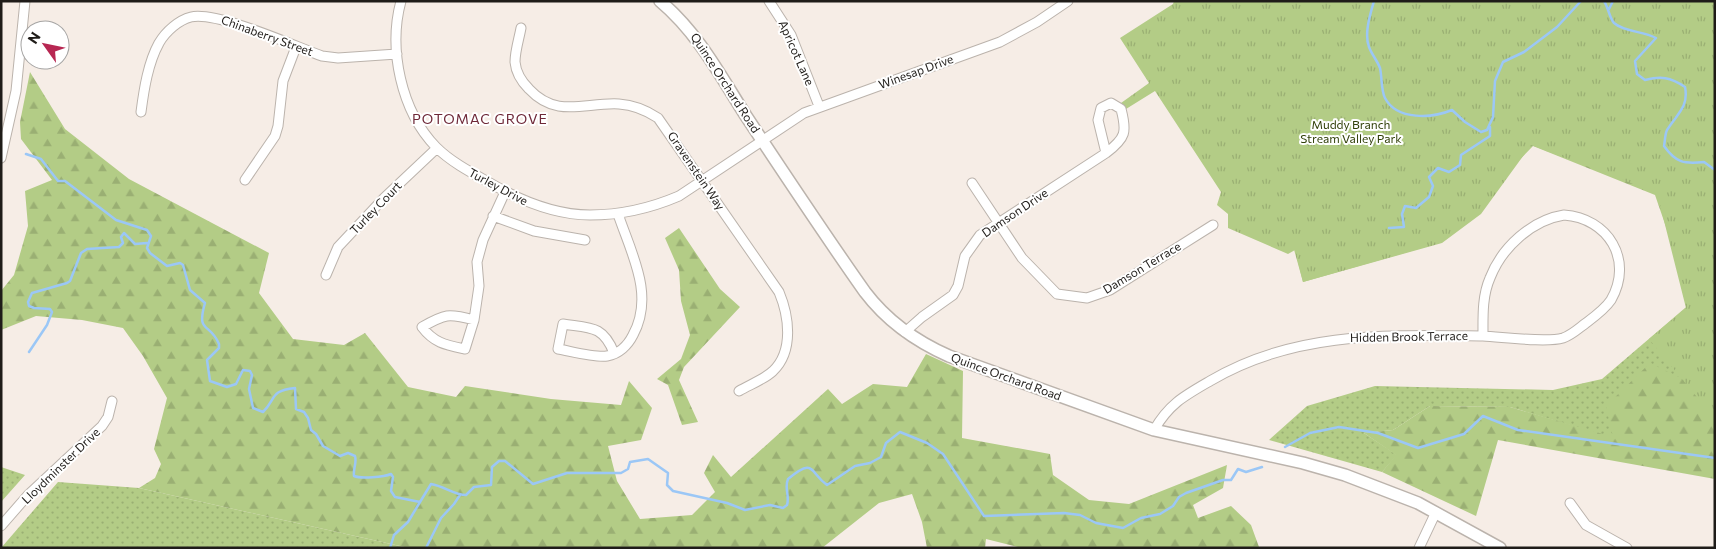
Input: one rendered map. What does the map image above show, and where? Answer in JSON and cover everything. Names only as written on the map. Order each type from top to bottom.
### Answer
[{"type":"street","points":[[1,158],[16,91],[26,1]]},
{"type":"street","name":"Turley Drive","points":[[401,1],[396,32],[397,54],[403,88],[409,105],[422,130],[437,148],[463,168],[528,204],[557,212],[589,215],[618,214],[659,204],[679,196],[762,139]]},
{"type":"street","name":"Quince Orchard Road","points":[[660,1],[676,14],[699,40],[762,139],[865,292],[884,315],[905,332],[949,356],[1154,430],[1318,466],[1372,484],[1436,512],[1500,548]]},
{"type":"street","name":"Apricot Lane","points":[[769,1],[791,35],[819,106]]},
{"type":"street","name":"Winesap Drive","points":[[762,139],[819,106],[1000,42],[1037,22],[1068,1]]},
{"type":"street","name":"Chinaberry Street","points":[[141,112],[146,82],[160,42],[172,27],[190,17],[216,18],[322,56],[338,58],[397,54]]},
{"type":"street","name":"Gravenstein Way","points":[[521,28],[515,61],[517,71],[521,80],[535,96],[546,102],[570,108],[618,104],[650,112],[665,126],[780,292],[785,306],[788,333],[780,360],[773,371],[739,391]]},
{"type":"street","points":[[246,180],[275,136],[278,126],[283,82],[296,47]]},
{"type":"street","name":"Damson Drive","points":[[905,332],[922,316],[953,295],[958,286],[965,256],[980,235],[998,222],[1106,153],[1120,143],[1126,128],[1121,109],[1111,103],[1101,108],[1098,120],[1106,153]]},
{"type":"street","name":"Turley Court","points":[[326,275],[338,247],[384,198],[437,148]]},
{"type":"street","name":"Damson Terrace","points":[[972,183],[1022,258],[1056,294],[1087,298],[1110,290],[1213,225]]},
{"type":"street","points":[[474,320],[452,314],[442,315],[422,327],[430,337],[440,343],[465,349],[474,320],[479,286],[478,262],[483,240],[505,192]]},
{"type":"street","points":[[614,353],[609,340],[598,330],[563,324],[558,349],[607,356],[614,353],[628,345],[637,327],[642,310],[641,279],[618,214]]},
{"type":"street","name":"Hidden Brook Terrace","points":[[1154,430],[1164,412],[1178,400],[1236,365],[1262,356],[1328,340],[1355,337],[1483,336],[1564,338],[1597,315],[1610,301],[1618,285],[1618,257],[1606,234],[1588,219],[1564,215],[1540,221],[1530,228],[1503,255],[1490,278],[1483,308],[1483,336]]},
{"type":"street","points":[[493,216],[534,231],[585,240]]},
{"type":"street","name":"Lloydminster Drive","points":[[1,526],[28,495],[102,426],[108,417],[112,401]]},
{"type":"street","points":[[1570,503],[1575,513],[1586,525],[1626,548]]},
{"type":"street","points":[[1419,548],[1436,512]]},
{"type":"green space","name":"Muddy Branch Stream Valley Park","points":[[1174,1],[1715,1],[1715,419],[1649,339],[1686,308],[1657,193],[1531,145],[1481,214],[1442,243],[1303,282],[1295,250],[1288,254],[1228,228],[1228,214],[1217,205],[1221,192],[1155,91],[1126,109],[1121,103],[1149,83],[1120,38],[1173,4]]},
{"type":"green space","points":[[1715,1],[1715,479],[1498,440],[1476,516],[1382,472],[1396,455],[1364,433],[1393,430],[1430,406],[1510,407],[1613,437],[1606,406],[1650,363],[1689,382],[1692,302],[1655,195],[1533,146],[1439,243],[1303,282],[1290,235]]},
{"type":"green space","points":[[30,72],[65,129],[129,179],[269,253],[259,293],[293,339],[344,345],[365,333],[408,387],[456,397],[465,386],[551,399],[621,405],[629,381],[652,408],[641,440],[608,446],[617,481],[640,519],[692,515],[715,492],[704,473],[713,455],[731,477],[828,389],[842,404],[873,384],[907,387],[926,354],[963,371],[962,438],[1050,454],[1053,475],[1089,500],[1129,504],[1227,465],[1223,488],[1193,505],[1198,518],[1231,506],[1251,525],[1259,547],[1022,548],[986,539],[985,548],[927,548],[922,522],[912,494],[879,503],[822,548],[409,548],[139,488],[155,478],[161,464],[154,449],[167,398],[143,356],[123,328],[82,320],[36,316],[1,330],[1,291],[14,275],[28,226],[25,191],[52,180],[21,139],[20,122]]},
{"type":"green space","points":[[679,228],[720,289],[740,307],[684,367],[679,380],[698,422],[682,425],[668,385],[657,379],[681,359],[690,335],[681,301],[679,270],[665,238]]},
{"type":"green space","points":[[1692,302],[1705,376],[1613,438],[1510,407],[1430,406],[1393,430],[1364,433],[1397,455],[1382,472],[1269,440],[1307,406],[1375,386],[1553,390],[1602,379]]},
{"type":"green space","points":[[1,467],[25,475],[1,502]]},
{"type":"green space","points":[[58,482],[139,488],[409,548],[1,548]]},
{"type":"waterway","points":[[1374,1],[1367,36],[1370,50],[1380,68],[1385,98],[1398,111],[1416,116],[1435,115],[1452,110],[1465,122],[1481,132],[1487,130],[1493,117],[1495,81],[1503,62],[1524,52],[1557,27],[1581,1]]},
{"type":"waterway","points":[[1604,1],[1611,19],[1618,26],[1656,38],[1635,61],[1637,74],[1645,80],[1665,78],[1685,87],[1684,105],[1667,130],[1664,146],[1672,156],[1681,161],[1691,163],[1704,162],[1715,170]]},
{"type":"waterway","points":[[1609,9],[1613,1]]},
{"type":"waterway","points":[[1389,228],[1404,227],[1402,214],[1405,206],[1416,208],[1429,197],[1433,186],[1429,177],[1438,168],[1449,172],[1460,165],[1461,155],[1490,136],[1490,127]]},
{"type":"waterway","points":[[26,154],[41,159],[58,181],[65,181],[116,220],[147,230],[151,236],[147,248],[150,253],[167,266],[180,263],[183,265],[190,290],[205,303],[203,324],[219,344],[219,348],[207,360],[210,381],[227,387],[236,384],[243,370],[250,371],[252,375],[249,389],[253,408],[263,412],[277,393],[295,388],[296,409],[304,412],[308,418],[311,430],[316,434],[323,446],[340,456],[348,453],[355,456],[354,476],[372,477],[391,474],[393,477],[391,491],[395,497],[420,502],[431,484],[457,494],[466,495],[474,487],[491,485],[492,467],[499,461],[505,461],[533,484],[567,473],[621,473],[628,469],[630,462],[648,459],[668,473],[667,485],[673,491],[727,503],[745,510],[770,505],[783,508],[788,502],[788,479],[797,472],[807,468],[811,469],[827,485],[855,466],[870,463],[881,457],[886,443],[900,432],[927,443],[943,454],[984,516],[1064,513],[1080,515],[1096,523],[1123,528],[1141,518],[1160,514],[1173,506],[1179,497],[1186,493],[1223,480],[1231,480],[1238,469],[1246,472],[1262,467]]},
{"type":"waterway","points":[[29,352],[47,325],[52,312],[50,309],[29,306],[28,302],[32,293],[70,281],[81,253],[87,249],[119,247],[123,243],[121,237],[124,233],[135,244],[147,243]]},
{"type":"waterway","points":[[1285,447],[1310,433],[1339,427],[1378,433],[1418,448],[1464,434],[1483,416],[1518,430],[1715,458]]},
{"type":"waterway","points":[[426,548],[441,518],[460,495]]},
{"type":"waterway","points":[[390,548],[394,535],[408,522],[420,502]]},
{"type":"district","name":"POTOMAC GROVE","points":[[480,119]]}]
